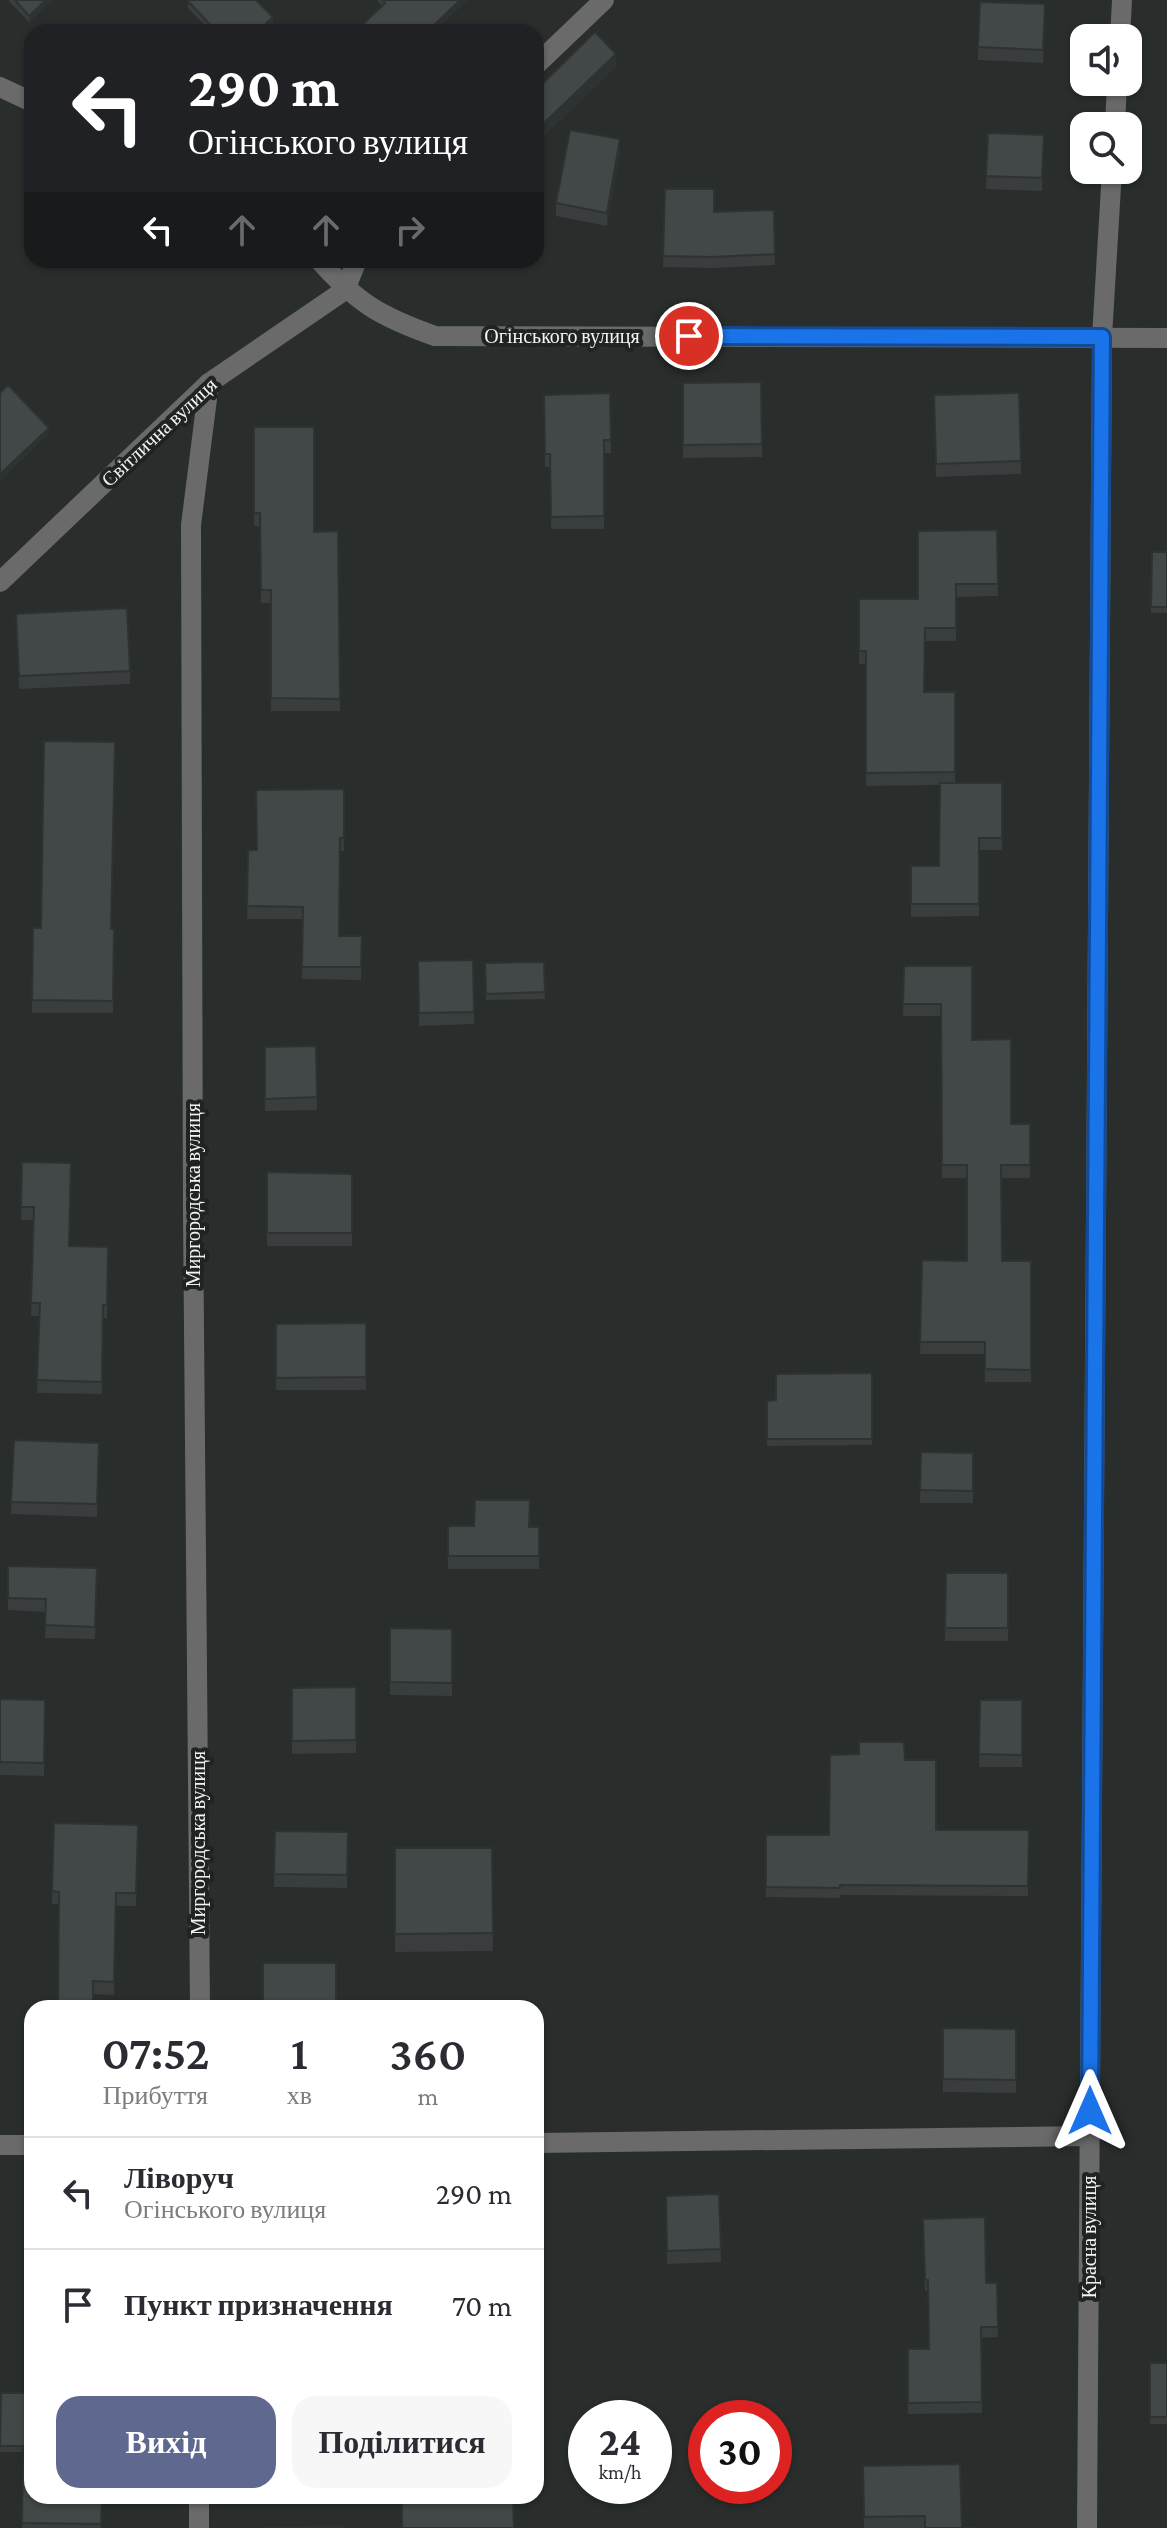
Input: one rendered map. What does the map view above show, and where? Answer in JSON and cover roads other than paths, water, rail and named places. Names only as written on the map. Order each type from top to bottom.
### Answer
[{"type":"street","points":[[544,57],[604,0]]},
{"type":"street","points":[[1121,24],[1122,0]]},
{"type":"street","points":[[0,87],[24,98]]},
{"type":"street","name":"Красна вулиця","points":[[1087,2528],[1102,337],[1111,184]]},
{"type":"street","name":"Огінського вулиця","points":[[326,268],[345,290],[390,320],[435,336],[1167,338]]},
{"type":"street","points":[[345,290],[354,268]]},
{"type":"street","name":"Світлична вулиця","points":[[0,582],[209,383],[345,290]]},
{"type":"street","name":"Миргородська вулиця","points":[[200,2000],[191,525],[209,383]]},
{"type":"street","points":[[544,2143],[1090,2136]]},
{"type":"street","points":[[0,2145],[24,2145]]},
{"type":"street","points":[[199,2504],[199,2528]]}]
